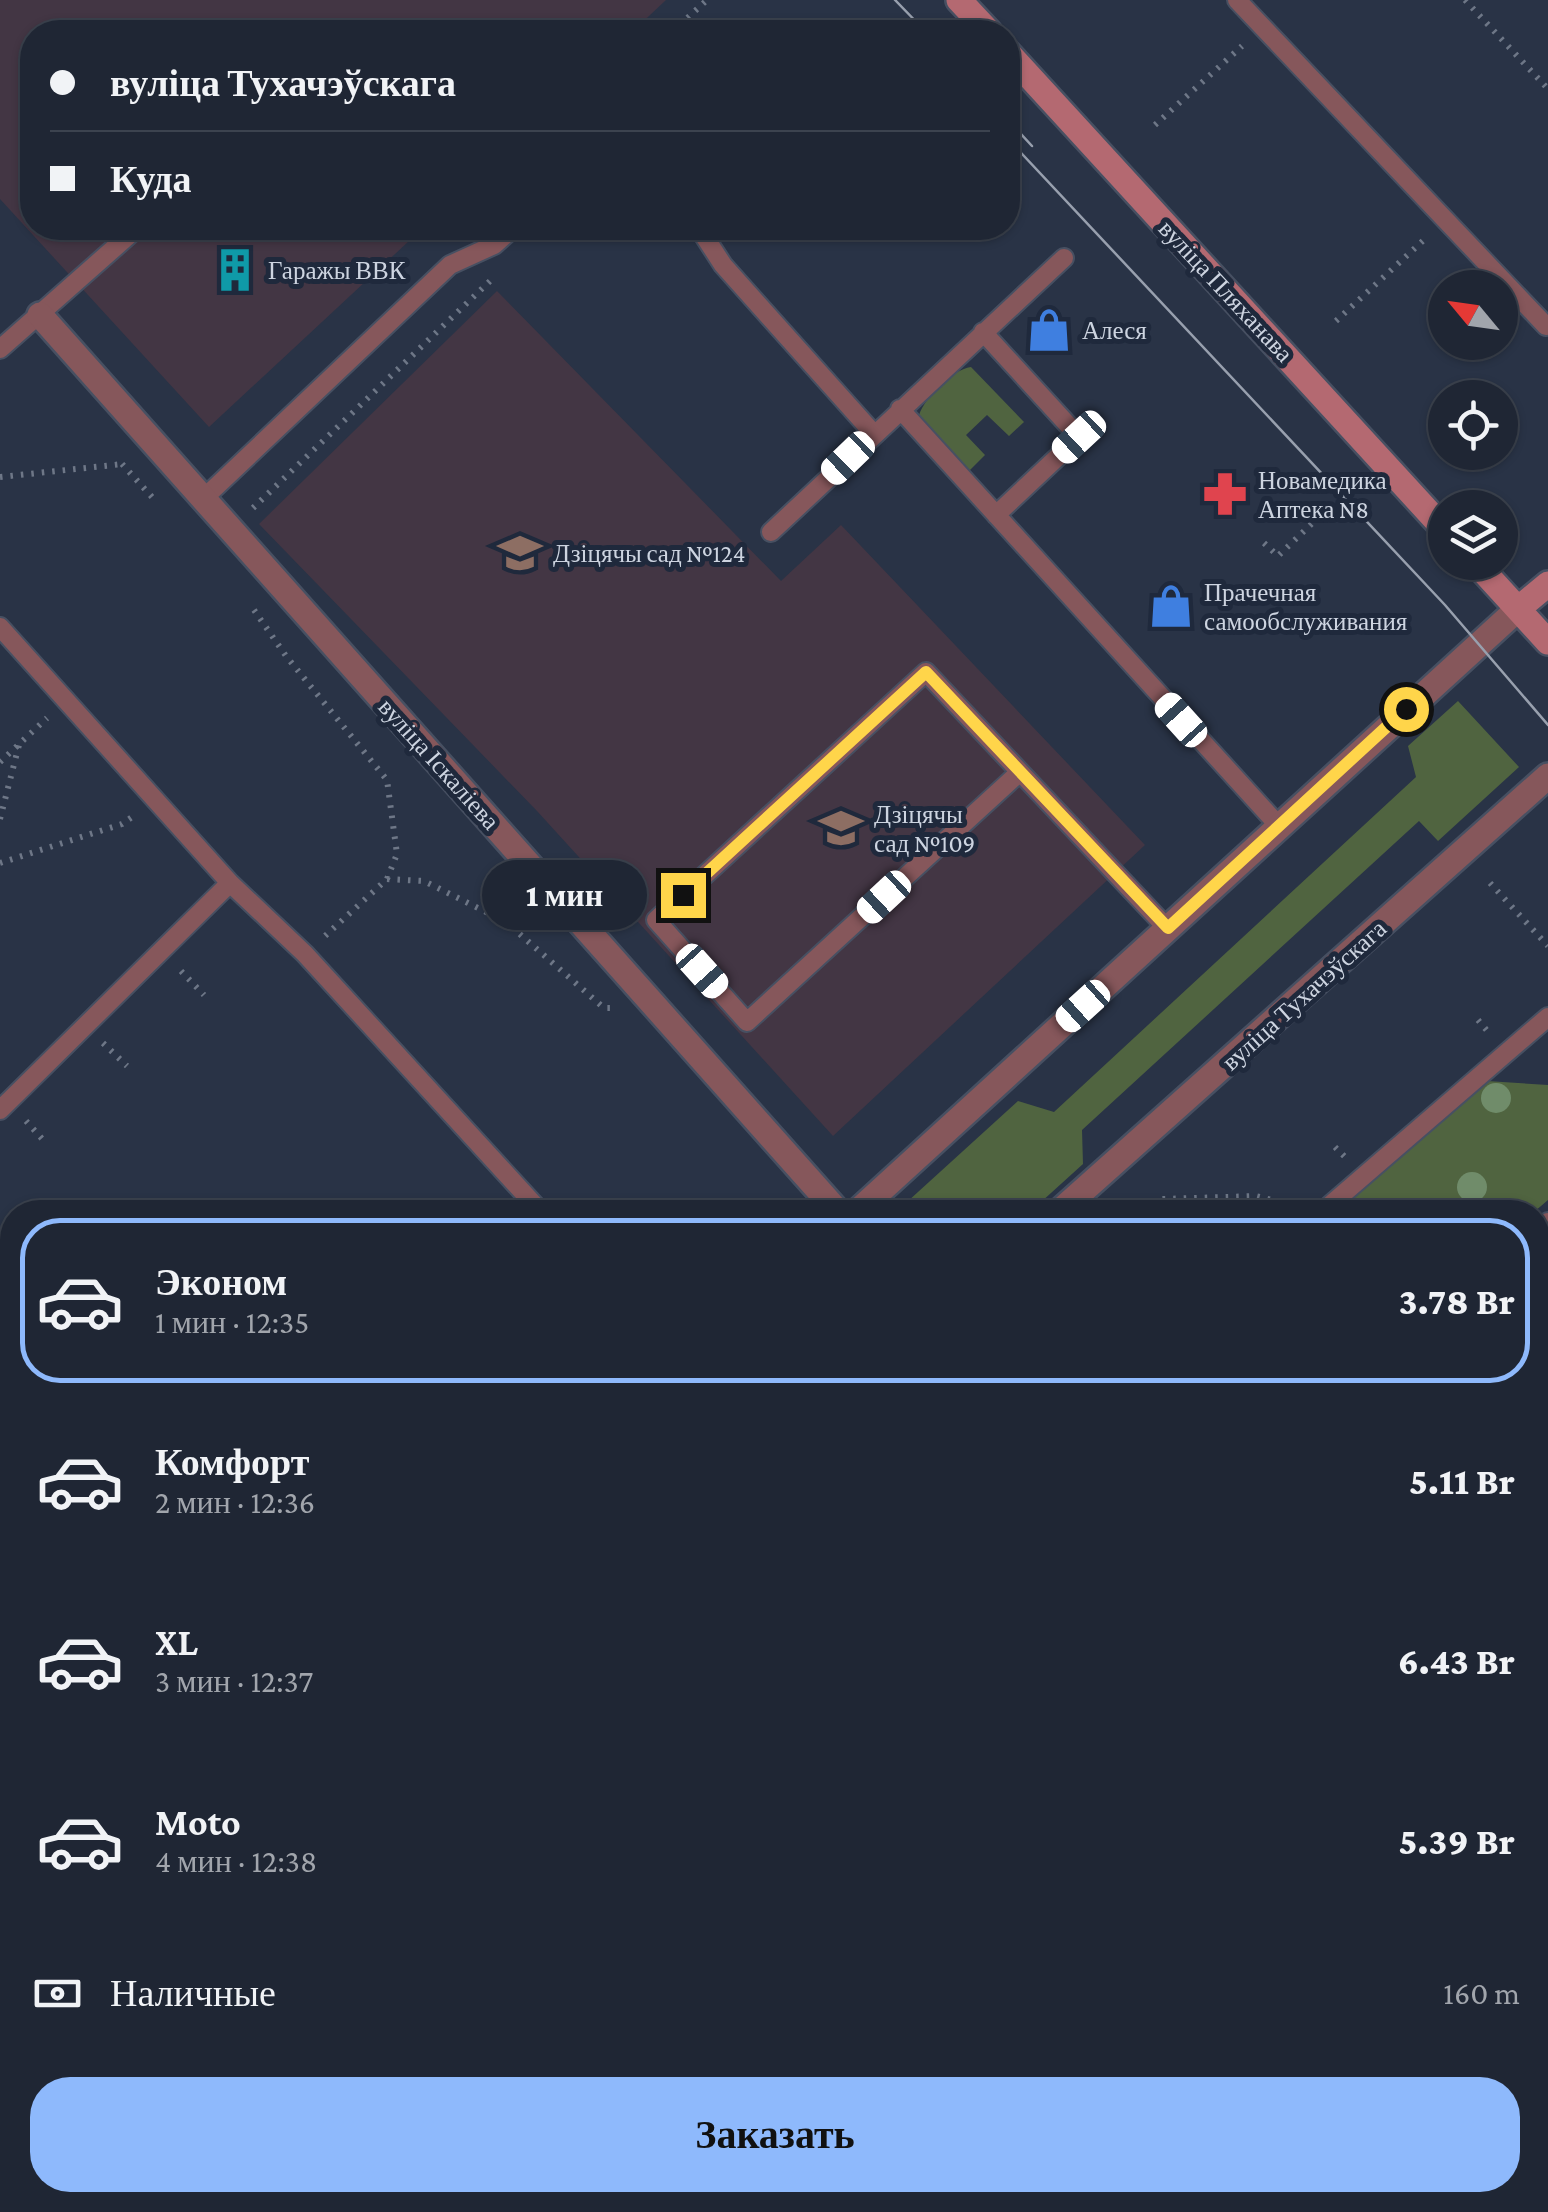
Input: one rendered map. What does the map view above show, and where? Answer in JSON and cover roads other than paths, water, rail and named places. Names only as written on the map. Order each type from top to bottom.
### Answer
[{"type":"main road","points":[[959,0],[978,20]]},
{"type":"main road","name":"вуліца Пляханава","points":[[1020,65],[1428,511]]},
{"type":"main road","points":[[1491,580],[1548,642]]},
{"type":"main road","points":[[1518,609],[1548,584]]},
{"type":"street","name":"вуліца Іскаліева","points":[[40,315],[827,1200]]},
{"type":"street","points":[[870,1200],[1518,609]]},
{"type":"street","name":"вуліца Тухачэўскага","points":[[1073,1200],[1548,776]]},
{"type":"lane","points":[[1237,0],[1444,221],[1548,324]]},
{"type":"lane","points":[[0,349],[124,240]]},
{"type":"lane","points":[[203,499],[450,265],[500,240]]},
{"type":"lane","points":[[707,240],[723,265],[874,434]]},
{"type":"lane","points":[[770,532],[1064,258]]},
{"type":"lane","points":[[984,332],[1079,437],[996,515]]},
{"type":"lane","points":[[900,410],[1278,826]]},
{"type":"lane","points":[[0,626],[230,883],[305,954],[530,1200]]},
{"type":"lane","points":[[1020,772],[748,1022],[656,920],[926,672],[1168,928]]},
{"type":"lane","points":[[0,1110],[230,883]]},
{"type":"lane","points":[[1336,1200],[1548,1017]]},
{"type":"tram line","points":[[895,0],[914,20]]},
{"type":"tram line","points":[[1020,133],[1032,146]]},
{"type":"tram line","points":[[1020,152],[1445,605],[1548,725]]},
{"type":"place","name":"Гаражы ВВК","points":[[235,270]]},
{"type":"place","name":"Алеся","points":[[1049,330]]},
{"type":"place","name":"Новамедика Аптека N8","points":[[1225,494]]},
{"type":"place","name":"Дзіцячы сад №124","points":[[520,553]]},
{"type":"place","name":"Прачечная самообслуживания","points":[[1171,606]]},
{"type":"place","name":"Дзіцячы сад №109","points":[[841,828]]}]
